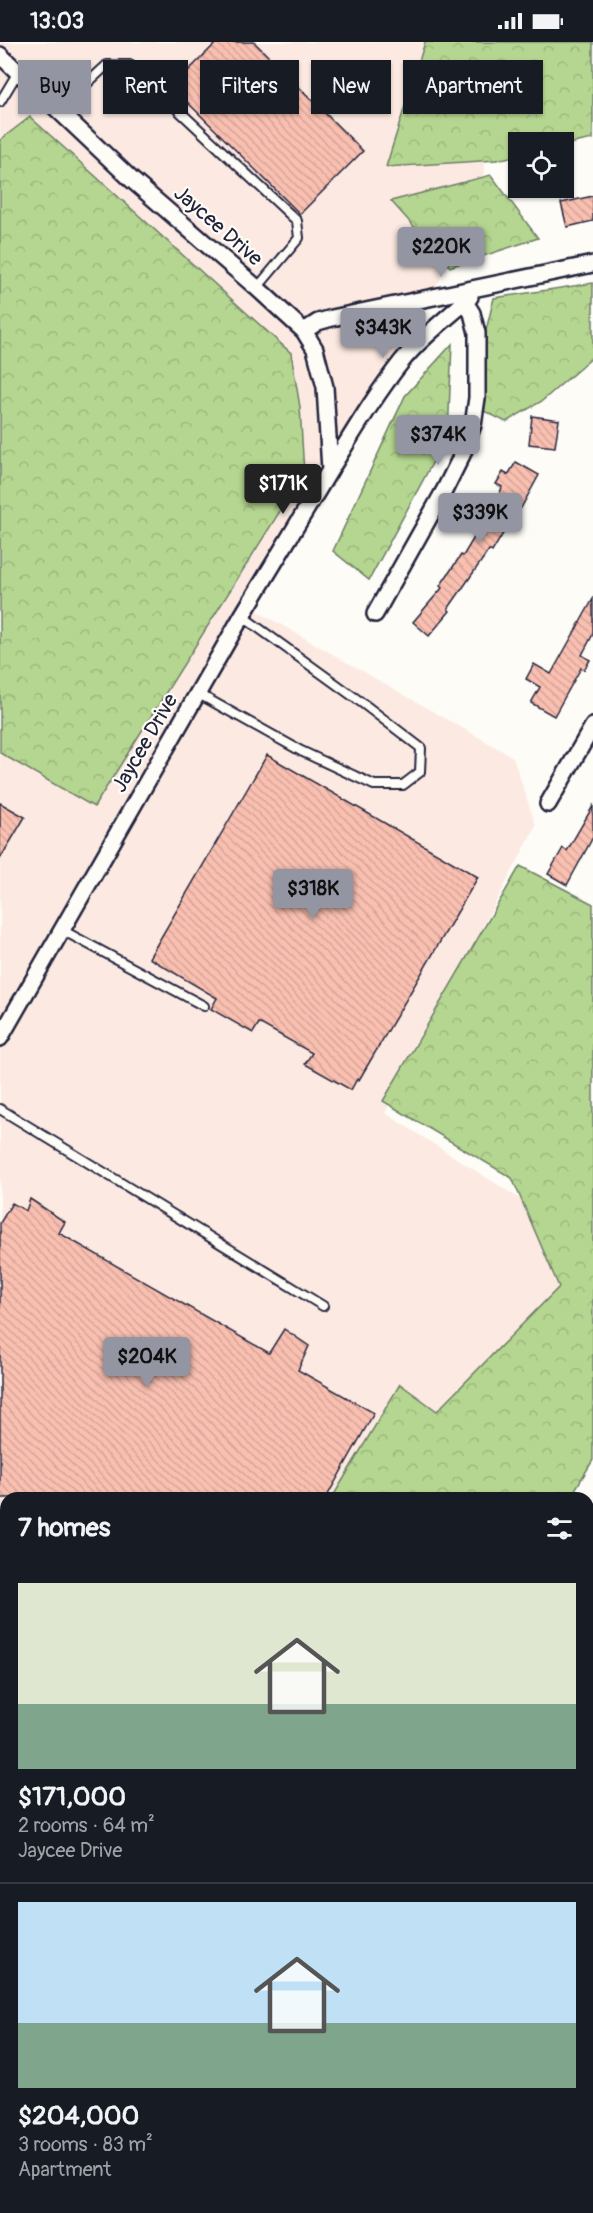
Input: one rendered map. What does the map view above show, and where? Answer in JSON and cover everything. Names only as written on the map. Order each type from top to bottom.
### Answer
[{"type":"street","name":"Jaycee Drive","points":[[0,55],[18,72]]},
{"type":"street","name":"Jaycee Drive","points":[[62,114],[132,180],[304,331],[315,350],[325,387],[330,470]]},
{"type":"street","points":[[304,331],[318,322],[332,318],[593,264]]},
{"type":"street","name":"Jaycee Drive","points":[[0,1038],[242,616],[384,385],[417,344],[481,287]]},
{"type":"street","points":[[375,614],[444,491],[462,455],[473,425],[477,398],[477,333],[472,314],[465,302]]},
{"type":"street","points":[[548,804],[593,726]]},
{"type":"lane","points":[[91,79],[107,64],[130,65],[297,221],[300,238],[257,288]]},
{"type":"lane","points":[[0,102],[18,72]]},
{"type":"lane","points":[[197,693],[301,751],[374,784],[403,785],[420,771],[421,748],[242,616]]},
{"type":"lane","points":[[62,930],[204,1006]]},
{"type":"lane","points":[[0,1108],[323,1306]]},
{"type":"shaded area","points":[[0,42],[490,42],[489,60],[403,60],[403,114],[487,114],[482,210],[243,603],[513,757],[536,826],[385,1113],[525,1202],[593,1238],[466,1492],[0,1492]]},
{"type":"green space","points":[[425,42],[593,42],[593,139],[574,143],[574,132],[508,132],[508,158],[386,167],[403,113],[543,114],[543,60],[419,60]]},
{"type":"green space","points":[[30,117],[291,353],[300,407],[304,473],[94,807],[0,753],[0,140]]},
{"type":"green space","points":[[491,175],[538,238],[450,267],[391,201]]},
{"type":"green space","points":[[593,283],[593,357],[542,401],[506,422],[468,403],[494,298]]},
{"type":"green space","points":[[452,344],[448,434],[369,580],[333,551],[405,396]]},
{"type":"green space","points":[[520,866],[593,904],[593,1460],[574,1492],[336,1492],[400,1384],[437,1411],[559,1287],[512,1178],[383,1101]]},
{"type":"building","points":[[217,42],[254,42],[272,60],[200,60],[200,114],[299,114],[299,87],[311,99],[311,114],[326,114],[363,151],[300,214],[188,103],[188,71]]},
{"type":"building","points":[[593,196],[593,221],[567,227],[561,203]]},
{"type":"building","points":[[532,416],[559,420],[555,447],[529,444]]},
{"type":"building","points":[[516,462],[539,475],[521,508],[519,507],[492,552],[489,550],[448,609],[450,611],[429,636],[413,622],[442,588],[440,586],[461,555],[463,556],[499,496],[502,487],[496,484],[503,472],[508,475]]},
{"type":"building","points":[[593,599],[593,634],[582,655],[590,660],[584,670],[581,668],[554,716],[531,703],[540,687],[526,679],[534,664],[551,674]]},
{"type":"building","points":[[267,755],[478,877],[351,1090],[305,1064],[312,1053],[259,1023],[253,1033],[211,1009],[217,998],[149,958]]},
{"type":"building","points":[[0,803],[25,817],[0,859]]},
{"type":"building","points":[[593,806],[593,837],[567,885],[548,874],[563,848],[567,851]]},
{"type":"building","points":[[30,1199],[65,1222],[59,1233],[269,1353],[284,1329],[309,1346],[298,1370],[374,1413],[329,1492],[0,1492],[0,1223],[12,1203],[26,1211]]}]
